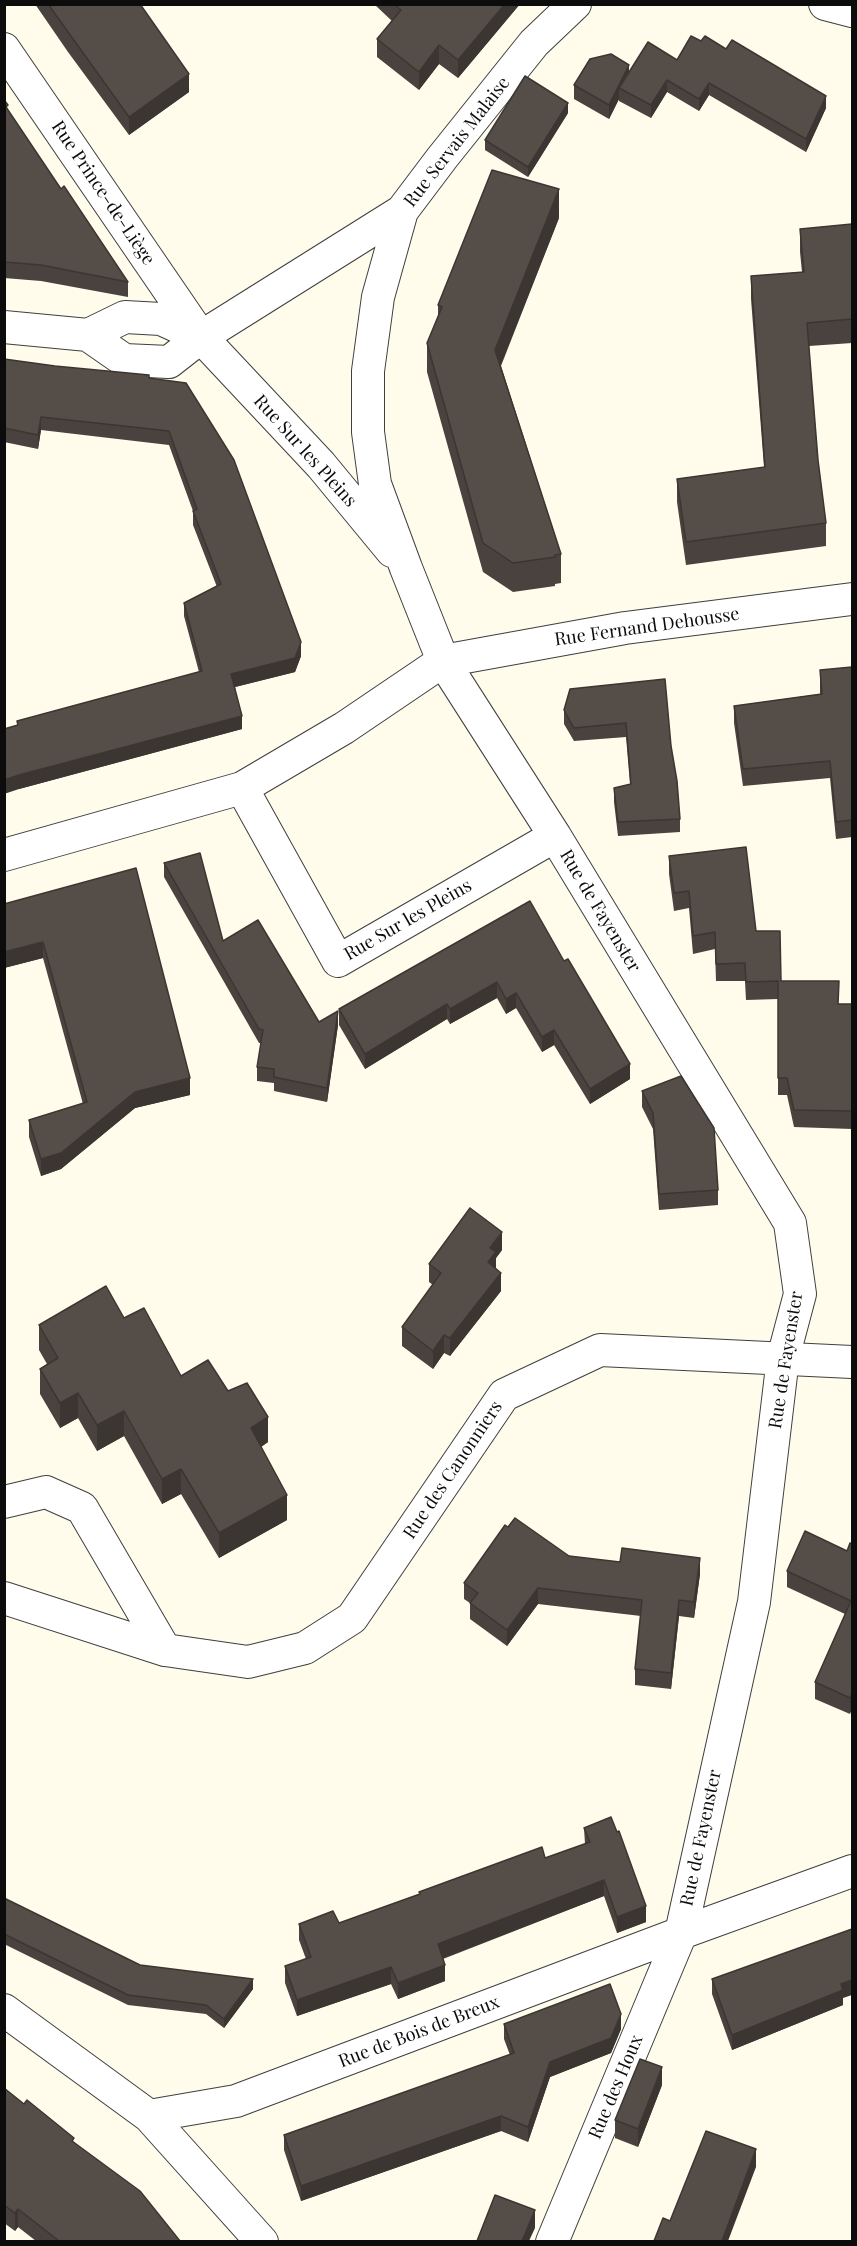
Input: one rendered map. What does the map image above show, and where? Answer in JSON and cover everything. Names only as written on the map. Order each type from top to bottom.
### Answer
[{"type":"street","name":"Rue Servais Malaise","points":[[88,335],[124,360],[169,362],[201,337],[402,211],[534,43],[575,4]]},
{"type":"street","points":[[825,4],[852,11]]},
{"type":"street","name":"Rue Prince-de-Liège","points":[[4,49],[201,337]]},
{"type":"street","name":"Rue Sur les Pleins","points":[[402,211],[378,297],[368,372],[368,432],[375,484],[443,661]]},
{"type":"street","points":[[4,327],[88,335],[125,317],[161,319],[201,337]]},
{"type":"street","name":"Rue Sur les Pleins","points":[[201,337],[321,465],[406,568]]},
{"type":"street","name":"Rue Fernand Dehousse","points":[[443,661],[625,628],[852,599]]},
{"type":"street","points":[[4,855],[242,788],[344,728],[443,661]]},
{"type":"street","name":"Rue de Fayenster","points":[[443,661],[555,836],[790,1223],[800,1294],[783,1358],[754,1602],[681,1933]]},
{"type":"street","name":"Rue Sur les Pleins","points":[[242,788],[338,961],[555,836]]},
{"type":"street","name":"Rue des Canonniers","points":[[4,1599],[165,1650],[248,1662],[304,1648],[352,1618],[504,1395],[600,1350],[852,1362]]},
{"type":"street","points":[[4,1502],[46,1492],[82,1508],[165,1650]]},
{"type":"street","name":"Rue de Bois de Breux","points":[[149,2116],[236,2101],[852,1870]]},
{"type":"street","name":"Rue des Houx","points":[[552,2241],[681,1933]]},
{"type":"street","points":[[4,2010],[149,2116],[262,2241]]},
{"type":"building","points":[[48,4],[140,4],[189,74],[129,117]]},
{"type":"building","points":[[394,4],[505,4],[458,60],[439,45],[419,72],[377,39],[401,10]]},
{"type":"building","points":[[691,36],[701,41],[705,36],[726,49],[732,40],[826,96],[806,139],[709,83],[699,99],[667,80],[651,105],[619,88],[648,42],[677,60]]},
{"type":"building","points":[[611,54],[629,65],[609,105],[574,85],[590,59]]},
{"type":"building","points":[[525,76],[568,103],[528,167],[485,140]]},
{"type":"building","points":[[4,100],[8,105],[6,107],[61,189],[64,186],[128,282],[41,265],[4,262]]},
{"type":"building","points":[[492,170],[559,189],[495,350],[561,554],[555,557],[513,563],[483,543],[427,343],[442,307],[438,305]]},
{"type":"building","points":[[852,224],[852,319],[807,323],[818,460],[826,523],[686,542],[677,479],[765,467],[751,276],[804,272],[800,229]]},
{"type":"building","points":[[4,359],[149,375],[149,378],[186,383],[234,460],[301,642],[295,658],[231,674],[242,716],[4,780],[4,729],[18,725],[17,721],[202,671],[184,603],[221,584],[193,511],[197,509],[169,431],[41,417],[38,435],[4,428]]},
{"type":"building","points":[[852,667],[852,820],[836,822],[830,761],[743,769],[734,706],[822,694],[820,670]]},
{"type":"building","points":[[665,679],[680,819],[618,822],[614,788],[631,784],[626,723],[574,728],[564,710],[570,689]]},
{"type":"building","points":[[746,847],[756,931],[780,931],[781,981],[839,981],[838,1004],[852,1004],[852,1111],[794,1110],[787,1078],[778,1078],[778,981],[746,982],[745,963],[716,964],[715,932],[693,936],[689,891],[674,893],[669,856]]},
{"type":"building","points":[[200,853],[223,941],[258,920],[319,1022],[338,1011],[327,1088],[274,1077],[274,1069],[257,1067],[263,1030],[259,1029],[164,863]]},
{"type":"building","points":[[136,868],[190,1078],[135,1092],[61,1153],[41,1159],[29,1120],[87,1102],[43,942],[4,952],[4,904]]},
{"type":"building","points":[[530,901],[564,961],[568,959],[630,1064],[590,1089],[554,1030],[542,1037],[516,993],[506,999],[497,982],[450,1009],[447,1004],[365,1054],[339,1009]]},
{"type":"building","points":[[681,1076],[714,1128],[718,1190],[659,1194],[653,1113],[642,1091]]},
{"type":"building","points":[[470,1208],[502,1232],[490,1248],[496,1252],[488,1262],[501,1273],[450,1338],[444,1335],[433,1351],[402,1327],[441,1273],[429,1264]]},
{"type":"building","points":[[106,1286],[124,1318],[144,1308],[181,1376],[208,1360],[228,1391],[247,1383],[268,1417],[251,1428],[287,1495],[219,1533],[181,1469],[162,1479],[124,1411],[97,1425],[78,1393],[60,1403],[40,1369],[58,1358],[39,1325]]},
{"type":"building","points":[[515,1518],[569,1556],[620,1562],[622,1548],[700,1558],[694,1602],[679,1600],[671,1673],[635,1669],[642,1600],[538,1588],[507,1630],[470,1603],[478,1593],[464,1583],[505,1525],[508,1527]]},
{"type":"building","points":[[805,1531],[847,1551],[850,1543],[852,1544],[852,1693],[850,1698],[815,1682],[851,1601],[787,1571]]},
{"type":"building","points":[[611,1817],[617,1832],[619,1831],[646,1906],[617,1917],[604,1880],[438,1944],[445,1965],[398,1983],[391,1967],[297,2000],[285,1966],[311,1957],[299,1924],[333,1911],[339,1923],[542,1847],[545,1858],[590,1842],[584,1828]]},
{"type":"building","points":[[4,1898],[140,1965],[253,1979],[224,2019],[206,2005],[128,1995],[4,1934]]},
{"type":"building","points":[[852,1929],[852,1980],[841,1984],[843,1990],[732,2035],[712,1979]]},
{"type":"building","points":[[610,1984],[621,2014],[611,2038],[550,2062],[528,2127],[501,2116],[301,2186],[284,2135],[514,2053],[504,2024]]},
{"type":"building","points":[[640,2059],[662,2067],[638,2129],[615,2120]]},
{"type":"building","points":[[4,2088],[24,2104],[27,2100],[74,2138],[72,2141],[140,2191],[180,2241],[59,2241],[18,2209],[15,2213],[4,2205]]},
{"type":"building","points":[[706,2131],[756,2149],[722,2241],[654,2241],[663,2218],[670,2221]]},
{"type":"building","points":[[495,2195],[535,2210],[522,2241],[477,2241]]}]
